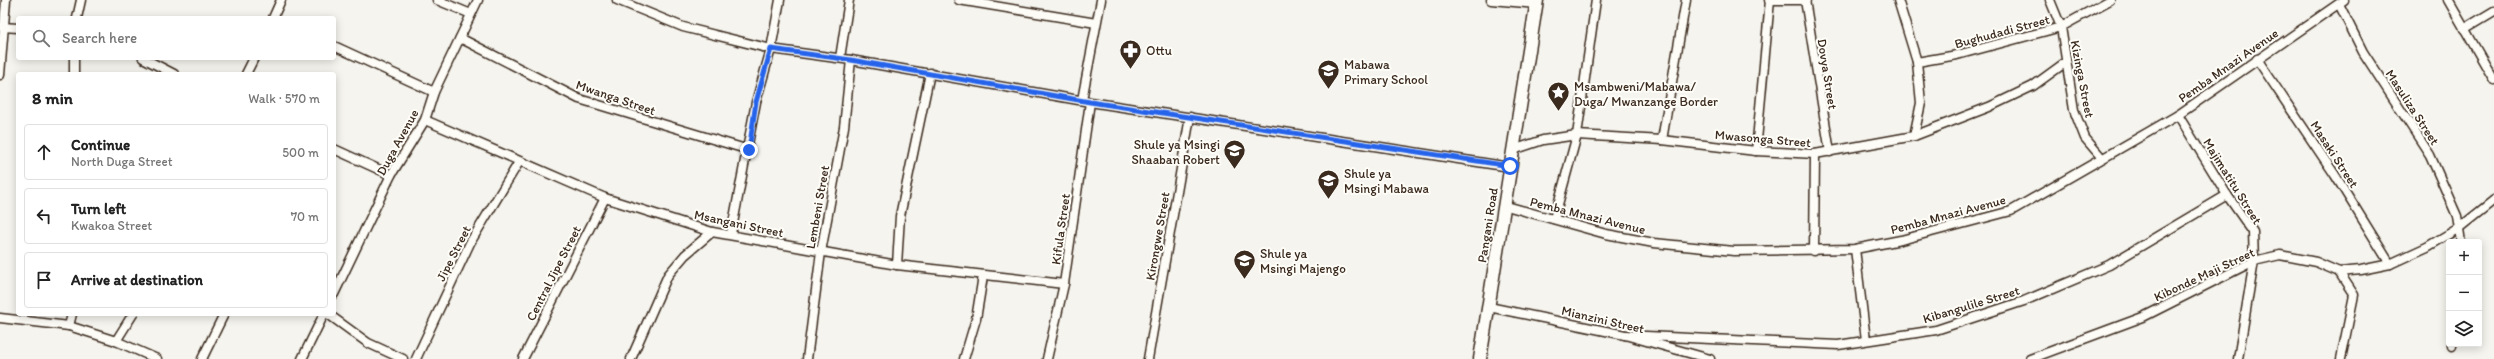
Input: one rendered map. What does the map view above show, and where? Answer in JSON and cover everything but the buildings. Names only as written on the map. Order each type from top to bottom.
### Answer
[{"type":"main road","name":"Pangani Road","points":[[1480,359],[1489,307],[1503,205],[1537,2]]},
{"type":"street","points":[[0,75],[2,28],[6,0]]},
{"type":"street","points":[[77,16],[81,0]]},
{"type":"street","points":[[274,16],[282,0]]},
{"type":"street","points":[[437,0],[471,14]]},
{"type":"street","name":"Duga Avenue","points":[[336,290],[391,176],[425,120],[434,92],[478,0]]},
{"type":"street","points":[[617,0],[683,27],[771,49],[840,58],[1086,101],[1510,166]]},
{"type":"street","points":[[731,234],[749,150],[756,102],[771,49],[780,0]]},
{"type":"street","points":[[840,58],[849,0]]},
{"type":"street","points":[[959,0],[1096,23]]},
{"type":"street","name":"Kifula Street","points":[[1047,359],[1064,284],[1096,23],[1101,0]]},
{"type":"street","points":[[1491,0],[1537,2]]},
{"type":"street","points":[[1554,219],[1577,134],[1596,0]]},
{"type":"street","points":[[1662,140],[1686,0]]},
{"type":"street","points":[[1756,151],[1770,0],[1806,0]]},
{"type":"street","name":"Dovya Street","points":[[1806,0],[1830,152]]},
{"type":"street","points":[[1898,0],[1917,62],[1921,103],[1914,136]]},
{"type":"street","name":"Kizinga Street","points":[[2050,0],[2061,28],[2074,110],[2085,138],[2102,158]]},
{"type":"street","name":"Bughudadi Street","points":[[1917,62],[1958,56],[2061,28],[2110,0]]},
{"type":"street","points":[[2448,0],[2494,80]]},
{"type":"street","name":"Pemba Mnazi Avenue","points":[[1503,205],[1606,234],[1654,243],[1734,251],[1855,249],[2012,211],[2178,115],[2256,59],[2341,2]]},
{"type":"street","name":"Masuliza Street","points":[[2341,2],[2363,52],[2430,155],[2457,216],[2461,239]]},
{"type":"street","points":[[2464,29],[2494,11]]},
{"type":"street","points":[[2,28],[16,28]]},
{"type":"street","name":"Mwanga Street","points":[[460,38],[579,99],[749,150]]},
{"type":"street","points":[[336,47],[434,92]]},
{"type":"street","name":"Masaki Street","points":[[2256,59],[2336,175],[2390,264]]},
{"type":"street","points":[[74,60],[74,72]]},
{"type":"street","points":[[147,60],[170,72]]},
{"type":"street","points":[[247,72],[253,60]]},
{"type":"street","name":"Lembeni Street","points":[[807,359],[820,252],[844,127],[851,60]]},
{"type":"street","name":"Mwasonga Street","points":[[1513,150],[1543,140],[1577,134],[1662,140],[1756,151],[1815,154],[1830,152],[1914,136],[1988,107],[2033,86],[2066,62]]},
{"type":"street","points":[[897,265],[900,216],[930,73]]},
{"type":"street","name":"Majimatitu Street","points":[[2178,115],[2227,194],[2253,232],[2254,262],[2238,359]]},
{"type":"street","name":"Kirongwe Street","points":[[1148,359],[1190,117]]},
{"type":"street","name":"Msangani Street","points":[[425,120],[605,198],[712,232],[731,234],[820,252],[897,265],[983,276],[1064,284]]},
{"type":"street","points":[[336,150],[391,176]]},
{"type":"street","points":[[1814,250],[1815,154]]},
{"type":"street","name":"Jipe Street","points":[[416,359],[470,243],[519,162]]},
{"type":"street","name":"Kibangulile Street","points":[[1625,335],[1838,345],[1936,330],[2024,301],[2109,265],[2227,194]]},
{"type":"street","name":"Central Jipe Street","points":[[523,359],[605,198]]},
{"type":"street","name":"Kibonde Maji Street","points":[[2030,359],[2143,317],[2254,262],[2280,255],[2316,262],[2339,272],[2361,270],[2390,264],[2427,247],[2459,228],[2494,200]]},
{"type":"street","points":[[631,359],[668,275],[685,255],[712,232]]},
{"type":"street","points":[[1855,249],[1866,340]]},
{"type":"street","points":[[2339,272],[2354,295],[2341,359]]},
{"type":"street","points":[[964,359],[970,334],[976,319],[983,276]]},
{"type":"street","name":"Mianzini Street","points":[[1489,307],[1625,335],[1710,359]]},
{"type":"street","points":[[69,326],[72,316]]},
{"type":"street","points":[[116,342],[132,316]]},
{"type":"street","points":[[202,359],[223,316]]},
{"type":"street","points":[[302,359],[323,316]]},
{"type":"street","points":[[331,316],[368,343],[403,359]]},
{"type":"street","points":[[0,318],[69,326],[116,342],[142,356],[157,359]]},
{"type":"place","name":"Ottu","points":[[1131,70]]},
{"type":"place","name":"Mabawa Primary School","points":[[1328,90]]},
{"type":"place","name":"Msambweni/Mabawa/ Duga/ Mwanzange Border","points":[[1558,112]]},
{"type":"place","name":"Shule ya Msingi Shaaban Robert","points":[[1235,170]]},
{"type":"place","name":"Shule ya Msingi Mabawa","points":[[1329,200]]},
{"type":"place","name":"Shule ya Msingi Majengo","points":[[1244,280]]},
{"type":"route","points":[[749,150],[756,102],[771,49],[930,73],[1090,102],[1510,166]]}]
